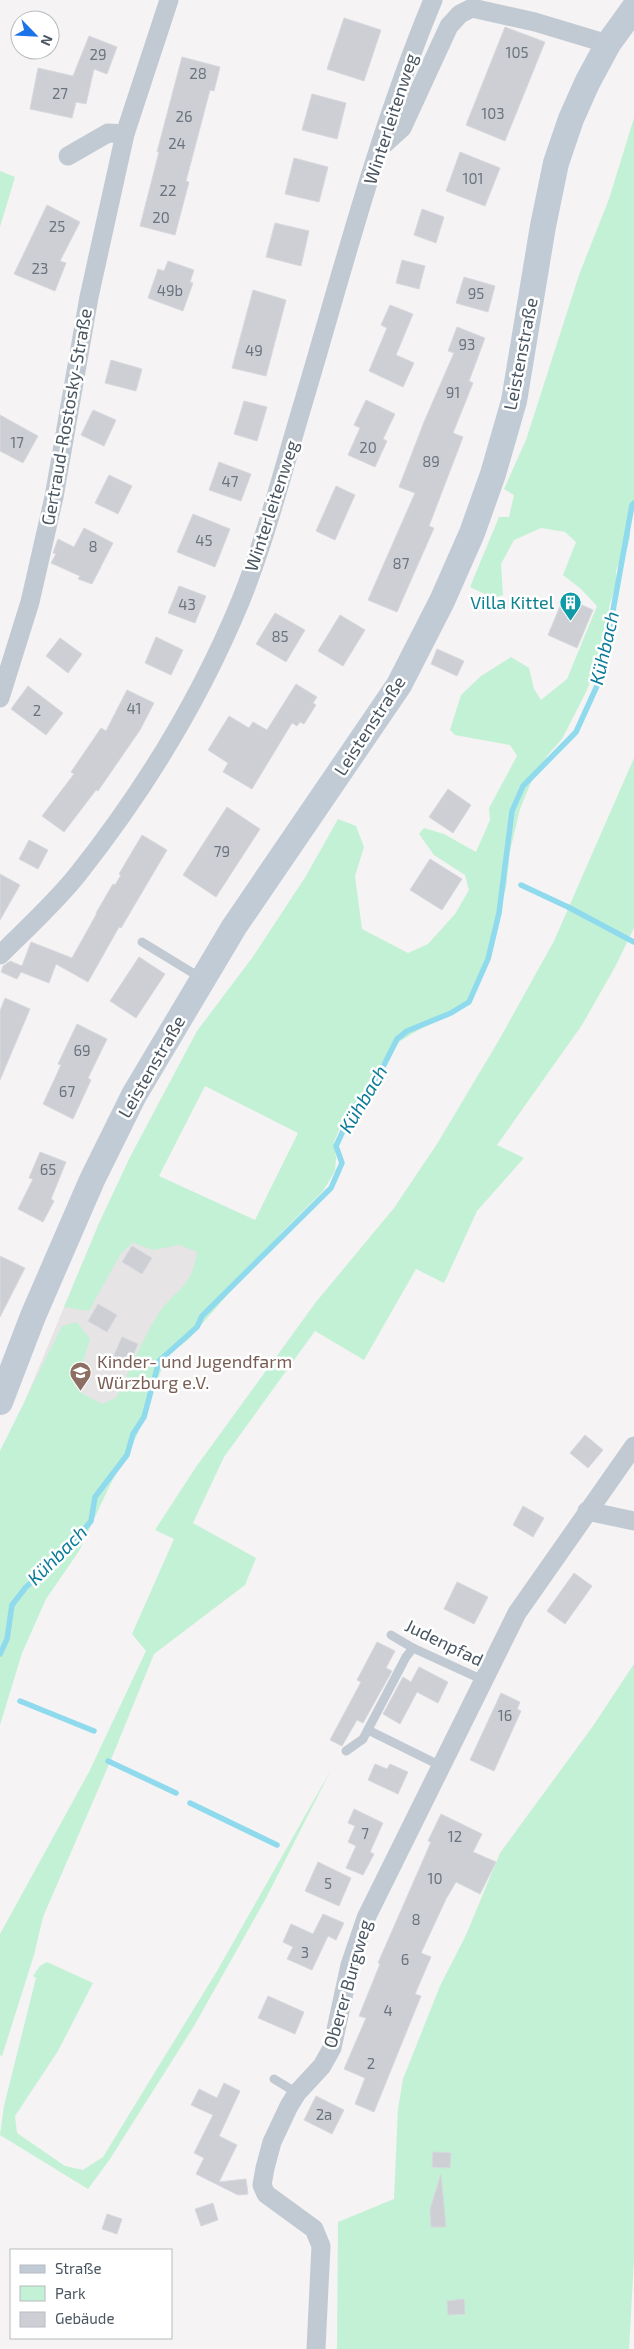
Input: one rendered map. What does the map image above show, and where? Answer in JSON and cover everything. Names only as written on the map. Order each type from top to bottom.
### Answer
[{"type":"main road","name":"Leistenstraße","points":[[0,1402],[33,1316],[92,1180],[134,1095],[234,927],[399,685],[442,601],[472,533],[493,474],[514,401],[543,226],[556,164],[571,119],[608,44],[634,8]]},
{"type":"street","name":"Gertraud-Rostosky-Straße","points":[[0,698],[30,602],[54,497],[89,297],[124,134],[169,0]]},
{"type":"street","name":"Winterleitenweg","points":[[0,955],[76,877],[114,826],[173,734],[209,669],[241,600],[265,532],[380,148],[404,75],[433,0]]},
{"type":"street","points":[[380,148],[402,128],[449,26],[460,14],[472,8],[535,22],[608,44]]},
{"type":"street","points":[[68,156],[108,133],[124,134]]},
{"type":"street","name":"Oberer Burgweg","points":[[316,2349],[321,2246],[314,2229],[266,2194],[262,2185],[272,2142],[297,2093],[322,2066],[332,2048],[350,1965],[366,1918],[516,1612],[634,1446]]},
{"type":"street","points":[[587,1511],[634,1521]]},
{"type":"lane","points":[[142,942],[203,979]]},
{"type":"lane","name":"Judenpfad","points":[[391,1635],[413,1648],[483,1680]]},
{"type":"lane","points":[[346,1751],[363,1739],[406,1657],[413,1648]]},
{"type":"lane","points":[[368,1730],[441,1766]]},
{"type":"lane","points":[[274,2079],[297,2093]]},
{"type":"shaded area","name":"Kinder- und Jugendfarm Würzburg e.V.","points":[[100,1221],[257,1244],[201,1289],[96,1479],[0,1451],[19,1415]]},
{"type":"green space","points":[[634,118],[634,509],[630,522],[630,537],[627,549],[616,570],[616,584],[609,607],[609,624],[605,646],[586,692],[562,739],[547,756],[532,780],[520,809],[510,851],[506,888],[493,926],[483,974],[474,995],[448,1016],[420,1029],[399,1042],[383,1070],[364,1090],[342,1122],[334,1142],[335,1171],[323,1191],[282,1232],[189,1339],[166,1357],[138,1433],[109,1487],[79,1551],[46,1599],[22,1653],[0,1725],[0,1451],[62,1326],[77,1322],[90,1339],[77,1382],[83,1394],[102,1404],[116,1398],[157,1316],[191,1275],[197,1252],[179,1245],[153,1250],[128,1241],[132,1244],[121,1253],[89,1311],[64,1307],[100,1221],[130,1157],[197,1031],[252,958],[306,876],[338,819],[356,826],[364,847],[355,876],[362,929],[408,953],[428,944],[455,914],[469,890],[465,875],[434,855],[419,834],[424,828],[444,834],[476,852],[490,820],[489,808],[517,756],[510,745],[455,735],[450,730],[461,695],[481,676],[511,657],[529,668],[534,689],[541,700],[567,679],[597,606],[581,589],[563,575],[576,542],[565,532],[541,528],[514,540],[501,564],[503,595],[493,598],[470,587],[499,517],[509,517],[514,495],[504,489],[526,440],[579,275],[609,199]],"holes":[[[205,1086],[298,1133],[255,1220],[159,1176]]]},
{"type":"green space","points":[[0,171],[15,177],[0,227]]},
{"type":"green space","points":[[634,758],[634,928],[615,967],[582,1025],[497,1145],[524,1158],[477,1211],[444,1283],[416,1269],[364,1360],[315,1331],[224,1457],[193,1523],[256,1558],[245,1585],[154,1654],[43,1917],[34,1955],[2,2056],[0,2055],[0,1934],[89,1772],[146,1651],[132,1634],[174,1539],[155,1530],[196,1467],[316,1302],[394,1208],[437,1144],[499,1040],[554,941]]},
{"type":"green space","points":[[634,1664],[634,2259],[629,2349],[337,2349],[338,2222],[394,2199],[398,2109],[403,2079],[440,1986],[466,1935],[500,1853],[593,1726]]},
{"type":"green space","points":[[331,1770],[265,1900],[194,2026],[110,2159],[88,2189],[0,2135],[4,2106],[36,1978],[33,1976],[40,1966],[47,1962],[93,1983],[58,2051],[15,2116],[17,2133],[65,2166],[83,2170],[103,2157],[217,1971]]},
{"type":"building","points":[[344,18],[381,30],[364,81],[327,69]]},
{"type":"building","points":[[505,27],[545,42],[505,141],[466,125]]},
{"type":"building","points":[[89,36],[117,47],[107,74],[94,69],[86,104],[76,102],[72,118],[30,109],[38,68],[73,76]]},
{"type":"building","points":[[182,57],[220,67],[214,91],[210,90],[186,181],[189,182],[175,235],[140,226]]},
{"type":"building","points":[[312,94],[346,103],[337,139],[302,130]]},
{"type":"building","points":[[460,152],[500,168],[485,206],[446,191]]},
{"type":"building","points":[[294,158],[328,167],[319,202],[285,194]]},
{"type":"building","points":[[47,205],[80,222],[60,261],[66,263],[55,291],[14,274]]},
{"type":"building","points":[[422,209],[444,217],[436,243],[414,235]]},
{"type":"building","points":[[275,223],[309,231],[301,266],[266,257]]},
{"type":"building","points":[[402,260],[425,266],[419,289],[396,283]]},
{"type":"building","points":[[168,261],[194,270],[190,282],[193,283],[183,311],[148,298],[158,269],[164,271]]},
{"type":"building","points":[[464,277],[495,286],[488,312],[456,303]]},
{"type":"building","points":[[253,290],[286,300],[266,376],[232,368]]},
{"type":"building","points":[[390,305],[413,314],[396,355],[414,363],[403,387],[369,371],[387,328],[381,325]]},
{"type":"building","points":[[457,327],[485,338],[469,381],[473,383],[453,433],[463,437],[429,526],[434,528],[397,612],[368,600],[415,493],[399,487],[424,422],[454,353],[448,351]]},
{"type":"building","points":[[111,360],[142,369],[136,391],[105,383]]},
{"type":"building","points":[[366,400],[395,414],[383,439],[387,441],[375,467],[348,455],[360,428],[354,425]]},
{"type":"building","points":[[244,401],[267,407],[257,441],[234,434]]},
{"type":"building","points":[[93,410],[116,420],[104,446],[81,435]]},
{"type":"building","points":[[0,415],[38,436],[23,463],[0,451]]},
{"type":"building","points":[[219,462],[251,474],[241,501],[209,490]]},
{"type":"building","points":[[109,475],[132,486],[118,514],[95,503]]},
{"type":"building","points":[[336,486],[355,495],[335,540],[316,531]]},
{"type":"building","points":[[193,514],[230,529],[215,567],[177,552]]},
{"type":"building","points":[[84,528],[113,543],[92,584],[78,579],[80,576],[51,563],[56,554],[53,553],[58,539],[74,547]]},
{"type":"building","points":[[179,586],[206,596],[195,623],[168,613]]},
{"type":"building","name":"Villa Kittel","points":[[564,597],[593,610],[577,648],[548,635]]},
{"type":"building","points":[[275,613],[305,630],[286,662],[256,644]]},
{"type":"building","points":[[340,615],[365,630],[343,666],[318,651]]},
{"type":"building","points":[[156,637],[183,650],[171,675],[145,663]]},
{"type":"building","points":[[60,638],[82,654],[68,673],[46,656]]},
{"type":"building","points":[[437,649],[464,661],[457,676],[431,664]]},
{"type":"building","points":[[296,684],[317,697],[313,703],[316,705],[304,724],[300,722],[297,726],[292,723],[252,789],[223,772],[228,763],[208,750],[229,716],[249,728],[253,722],[267,730]]},
{"type":"building","points":[[28,686],[63,713],[46,735],[11,709]]},
{"type":"building","points":[[127,690],[154,703],[140,730],[98,791],[96,790],[64,832],[42,816],[74,774],[71,772],[101,728],[106,731]]},
{"type":"building","points":[[448,789],[471,805],[453,833],[429,817]]},
{"type":"building","points":[[227,807],[260,829],[216,897],[183,875]]},
{"type":"building","points":[[142,835],[167,850],[121,928],[119,927],[88,982],[56,964],[49,983],[21,972],[17,979],[1,972],[3,966],[10,961],[22,966],[31,942],[72,958],[113,884],[115,885],[121,875],[119,874]]},
{"type":"building","points":[[29,840],[48,850],[38,869],[19,859]]},
{"type":"building","points":[[430,859],[462,879],[442,910],[410,890]]},
{"type":"building","points":[[0,874],[20,885],[0,920]]},
{"type":"building","points":[[139,957],[165,974],[136,1018],[110,1001]]},
{"type":"building","points":[[5,998],[30,1009],[0,1080],[0,1011]]},
{"type":"building","points":[[77,1024],[107,1039],[88,1078],[91,1080],[73,1119],[43,1104],[61,1065],[58,1064]]},
{"type":"building","points":[[40,1152],[66,1162],[51,1199],[54,1201],[43,1222],[18,1209],[33,1179],[29,1178]]},
{"type":"building","points":[[132,1246],[152,1258],[142,1274],[122,1262]]},
{"type":"building","points":[[0,1256],[25,1268],[0,1317]]},
{"type":"building","points":[[98,1304],[117,1315],[107,1332],[88,1321]]},
{"type":"building","points":[[122,1337],[138,1344],[127,1369],[111,1362]]},
{"type":"building","points":[[585,1435],[603,1450],[588,1468],[570,1453]]},
{"type":"building","points":[[523,1506],[544,1518],[533,1537],[513,1525]]},
{"type":"building","points":[[574,1573],[592,1586],[565,1624],[547,1611]]},
{"type":"building","points":[[457,1582],[488,1597],[474,1624],[444,1609]]},
{"type":"building","points":[[377,1642],[395,1651],[386,1668],[392,1671],[363,1723],[357,1720],[342,1746],[330,1740],[361,1682],[357,1680]]},
{"type":"building","points":[[419,1667],[448,1682],[438,1703],[417,1692],[400,1724],[383,1714],[403,1677],[411,1682]]},
{"type":"building","points":[[501,1693],[520,1702],[517,1709],[521,1711],[494,1771],[470,1760]]},
{"type":"building","points":[[375,1764],[387,1769],[390,1764],[408,1772],[398,1794],[368,1780]]},
{"type":"building","points":[[354,1809],[383,1823],[370,1852],[374,1854],[363,1875],[346,1868],[356,1846],[348,1842],[355,1826],[348,1823]]},
{"type":"building","points":[[441,1814],[482,1834],[473,1852],[496,1862],[480,1894],[456,1882],[446,1899],[421,1953],[431,1957],[415,1994],[421,1996],[374,2112],[355,2104],[365,2078],[344,2069],[366,2018],[359,2016],[380,1964],[378,1963],[431,1842],[428,1841]]},
{"type":"building","points":[[318,1862],[351,1878],[339,1906],[305,1891]]},
{"type":"building","points":[[323,1914],[344,1923],[336,1940],[328,1936],[312,1970],[287,1959],[293,1947],[283,1942],[291,1924],[313,1934]]},
{"type":"building","points":[[268,1996],[304,2012],[295,2034],[258,2018]]},
{"type":"building","points":[[224,2083],[240,2091],[219,2136],[237,2145],[219,2182],[246,2179],[248,2194],[238,2195],[196,2174],[204,2158],[194,2153],[213,2115],[191,2105],[199,2089],[217,2098]]},
{"type":"building","points":[[316,2096],[344,2110],[332,2134],[304,2120]]},
{"type":"building","points":[[433,2152],[451,2153],[450,2168],[432,2167]]},
{"type":"building","points":[[441,2174],[446,2227],[431,2227],[430,2209]]},
{"type":"building","points":[[213,2203],[218,2220],[201,2226],[195,2209]]},
{"type":"building","points":[[107,2214],[122,2219],[117,2234],[102,2229]]},
{"type":"building","points":[[464,2299],[465,2314],[448,2315],[447,2301]]},
{"type":"waterway","name":"Kühbach","points":[[0,1654],[7,1639],[12,1605],[26,1587],[62,1556],[91,1521],[95,1497],[127,1455],[133,1434],[144,1417],[159,1361],[197,1327],[202,1316],[331,1188],[342,1163],[336,1146],[354,1107],[371,1091],[397,1039],[407,1031],[451,1013],[469,1002],[488,959],[499,913],[512,811],[523,786],[576,732],[601,677],[632,505],[634,503]]},
{"type":"waterway","points":[[521,885],[568,907],[634,942]]},
{"type":"waterway","points":[[20,1701],[94,1731]]},
{"type":"waterway","points":[[108,1761],[176,1793]]},
{"type":"waterway","points":[[190,1803],[277,1845]]},
{"type":"place","name":"Villa Kittel","points":[[570,622]]},
{"type":"place","name":"Kinder- und Jugendfarm Würzburg e.V.","points":[[81,1391]]}]
